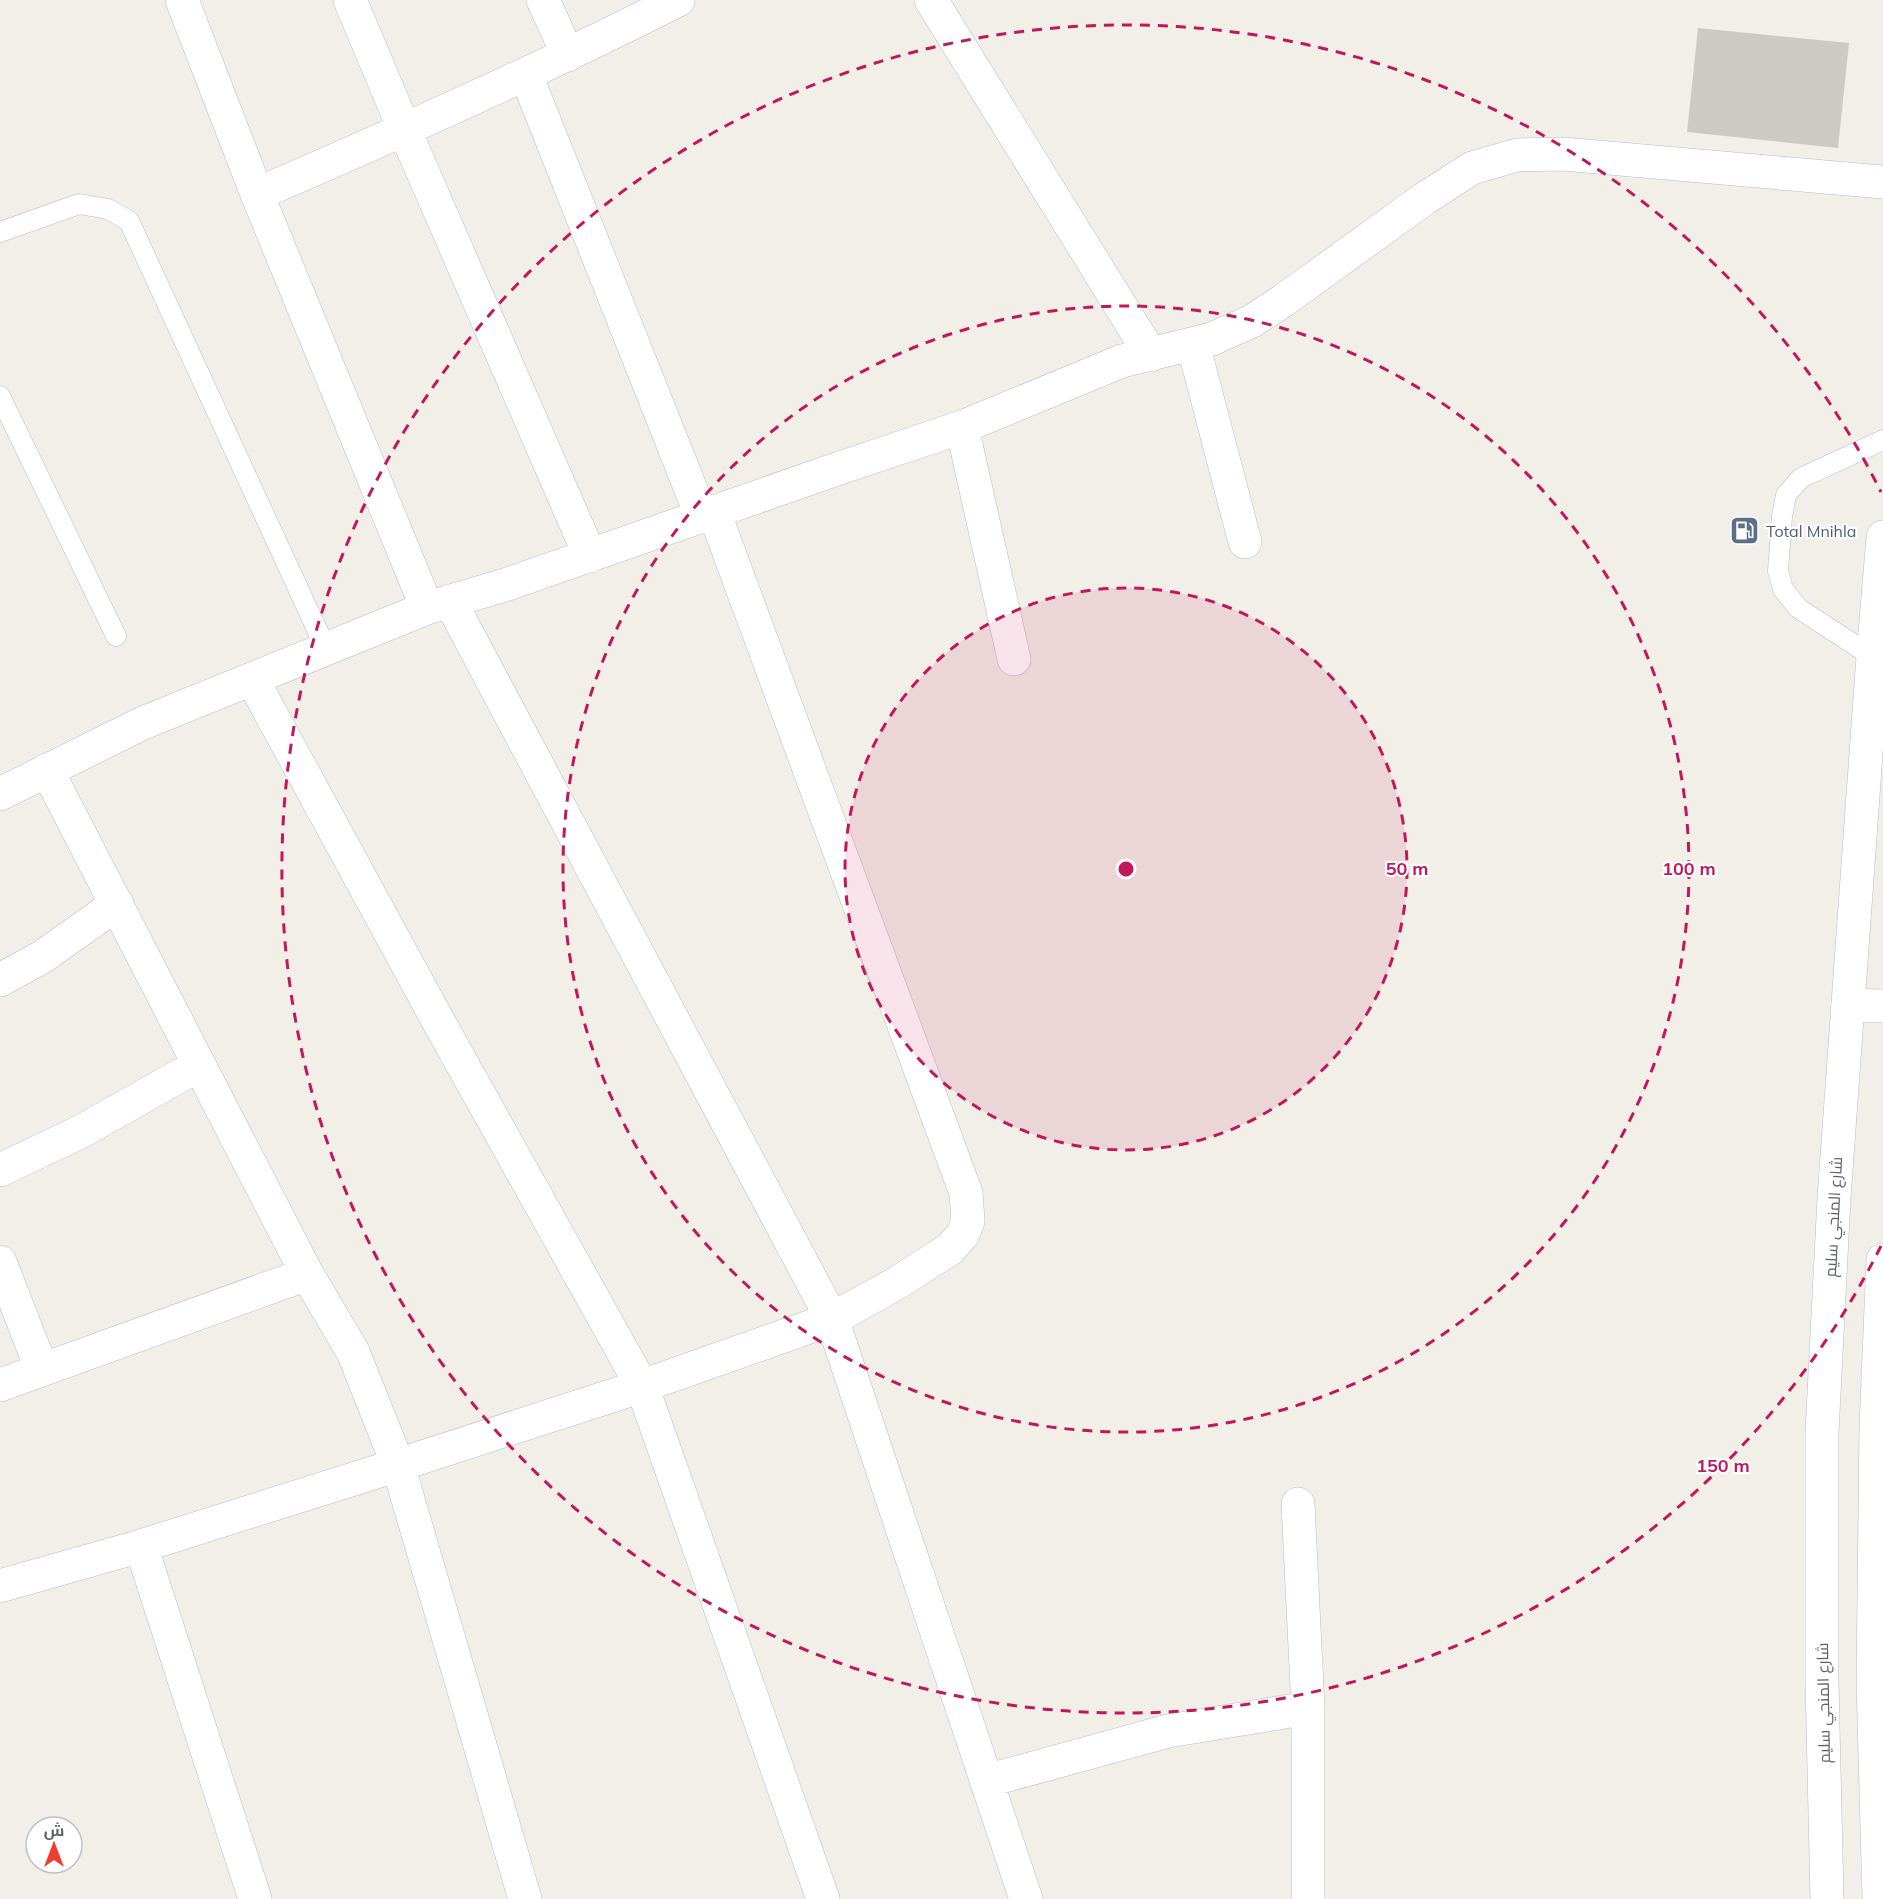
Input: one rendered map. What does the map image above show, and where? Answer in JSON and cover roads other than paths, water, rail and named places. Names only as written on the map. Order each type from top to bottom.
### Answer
[{"type":"street","points":[[182,0],[257,195],[439,605],[832,1319],[1026,1899]]},
{"type":"street","points":[[350,0],[590,556]]},
{"type":"street","points":[[543,0],[568,55]]},
{"type":"street","points":[[257,195],[405,131],[526,75],[678,0]]},
{"type":"street","points":[[932,0],[1151,355]]},
{"type":"street","points":[[0,1586],[141,1546],[398,1466],[642,1386],[832,1319],[950,1250],[963,1234],[968,1221],[966,1193],[708,514],[526,75]]},
{"type":"street","points":[[0,794],[143,723],[439,605],[505,585],[962,427],[1122,361],[1212,339],[1252,321],[1284,300],[1472,168],[1517,154],[1563,154],[1883,182]]},
{"type":"street","points":[[1193,344],[1245,542]]},
{"type":"street","points":[[962,427],[1014,659]]},
{"type":"street","name":"شارع المنجي سليم","points":[[1827,1899],[1822,1683],[1822,1432],[1833,1198],[1883,537]]},
{"type":"street","points":[[252,679],[441,1026],[642,1386],[823,1899]]},
{"type":"street","points":[[46,770],[307,1274],[353,1352],[398,1466],[525,1899]]},
{"type":"street","points":[[0,980],[42,957],[117,904]]},
{"type":"street","points":[[1848,1005],[1883,1006]]},
{"type":"street","points":[[0,1170],[80,1132],[199,1065]]},
{"type":"street","points":[[1879,1899],[1876,1427],[1883,1260]]},
{"type":"street","points":[[0,1262],[42,1370]]},
{"type":"street","points":[[0,1385],[307,1274]]},
{"type":"street","points":[[1298,1504],[1308,1708],[1308,1899]]},
{"type":"street","points":[[141,1546],[255,1899]]},
{"type":"street","points":[[986,1781],[1168,1731],[1308,1708]]},
{"type":"lane","points":[[0,232],[79,204],[108,209],[129,221],[326,649]]},
{"type":"lane","points":[[0,396],[116,636]]},
{"type":"lane","points":[[1873,657],[1798,608],[1783,589],[1778,571],[1786,495],[1801,478],[1883,440]]},
{"type":"place","name":"Total Mnihla","points":[[1745,531]]}]
